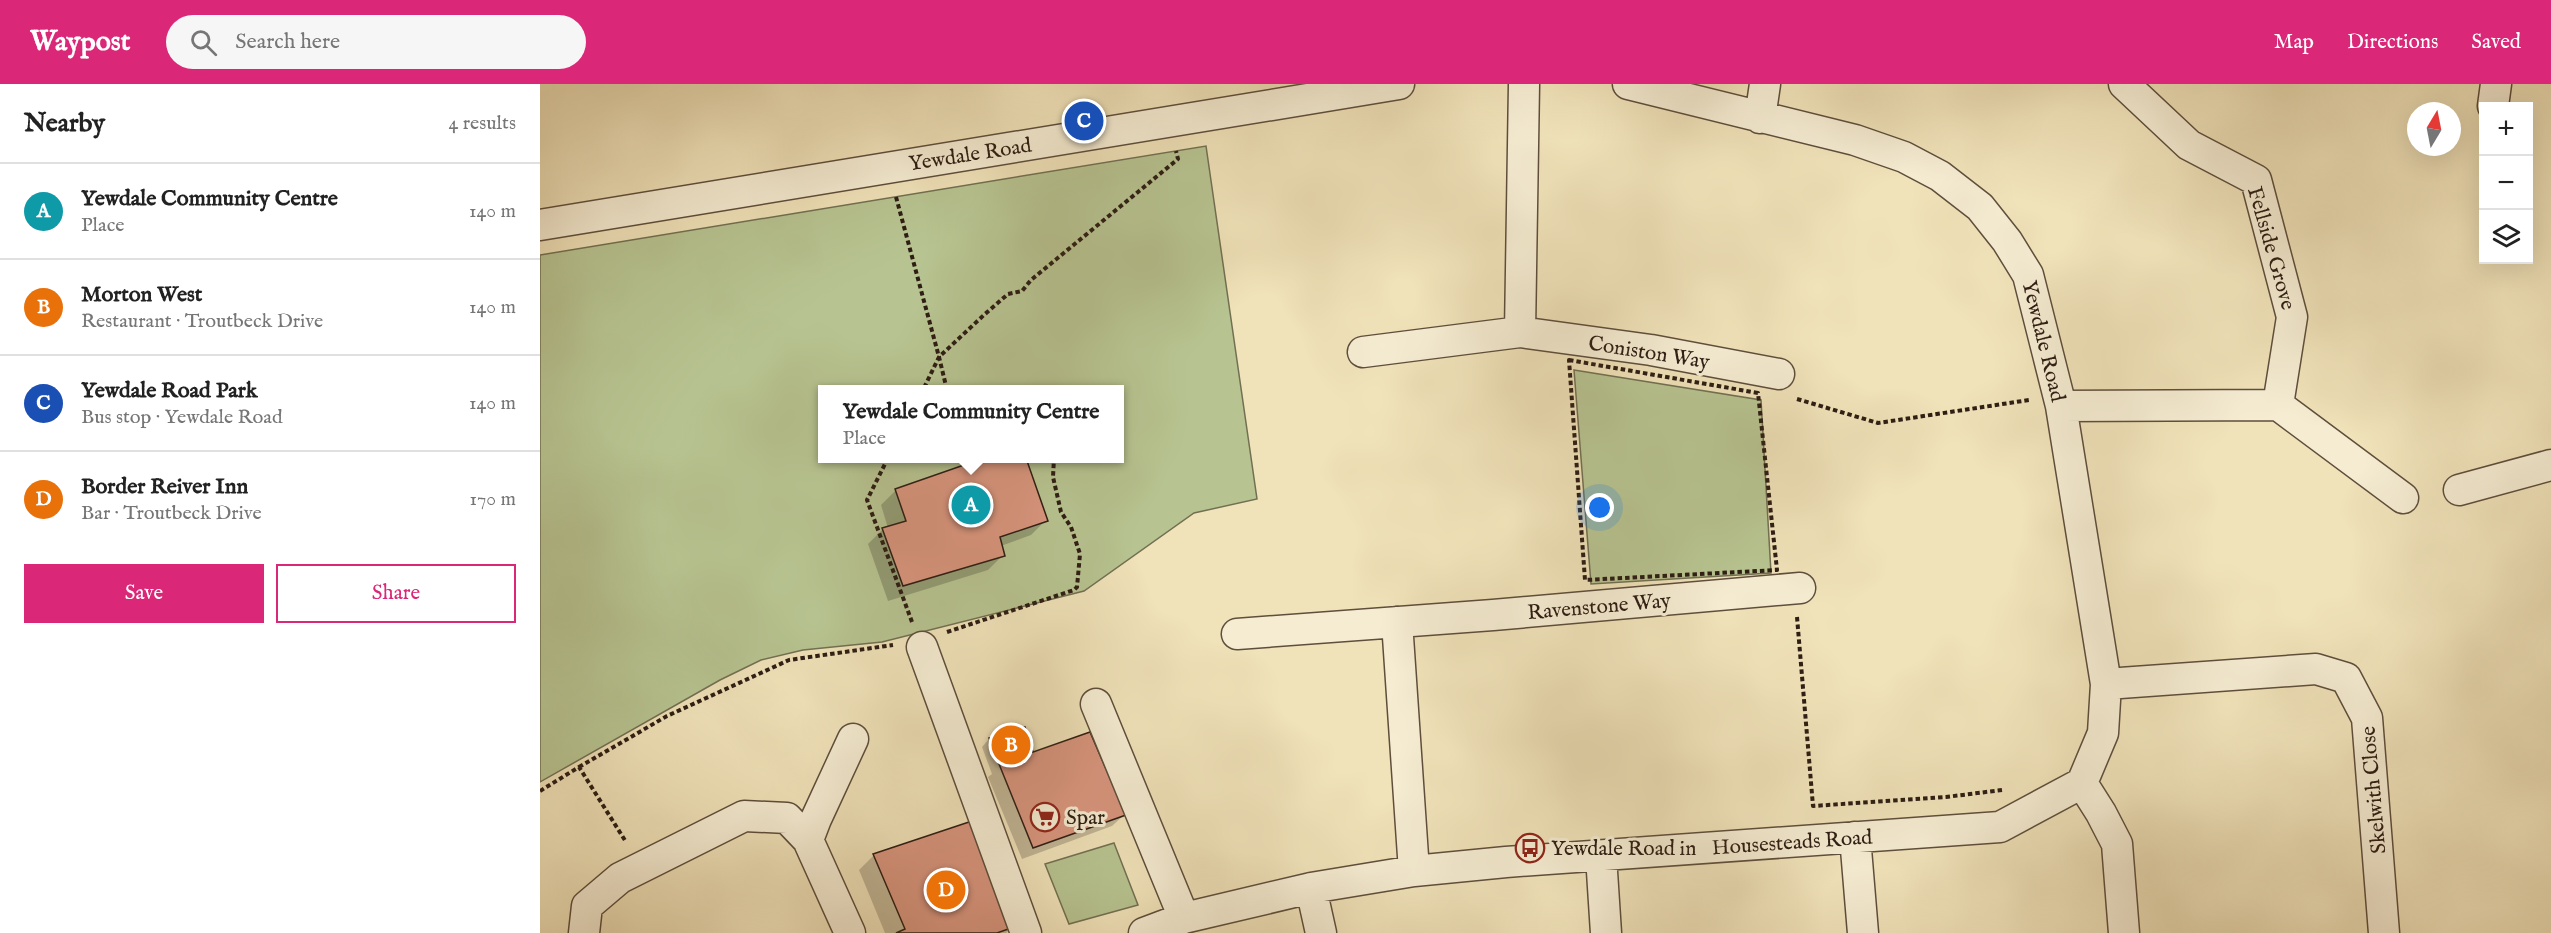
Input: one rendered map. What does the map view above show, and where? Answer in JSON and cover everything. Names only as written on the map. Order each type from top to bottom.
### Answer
[{"type":"street","name":"Yewdale Road","points":[[540,225],[1208,117],[1280,93],[1400,84]]},
{"type":"street","points":[[1520,332],[1524,84]]},
{"type":"street","name":"Yewdale Road","points":[[1628,84],[1648,87],[1760,118],[1855,140],[1904,157],[1940,176],[1980,207],[2007,241],[2028,275],[2061,406],[2106,684]]},
{"type":"street","points":[[1760,118],[1764,84]]},
{"type":"street","name":"Fellside Grove","points":[[2124,84],[2188,145],[2256,180],[2292,317],[2278,405]]},
{"type":"street","points":[[2494,102],[2496,84]]},
{"type":"street","name":"Coniston Way","points":[[1363,352],[1520,332],[1651,350],[1774,390]]},
{"type":"street","points":[[2061,406],[2278,405],[2403,498]]},
{"type":"street","points":[[2459,490],[2551,465]]},
{"type":"street","name":"Ravenstone Way","points":[[1237,634],[1397,622],[1798,600]]},
{"type":"street","points":[[1397,622],[1414,871]]},
{"type":"street","points":[[920,644],[1026,933]]},
{"type":"street","name":"Skelwith Close","points":[[2106,684],[2316,669],[2346,678],[2367,718],[2384,933]]},
{"type":"street","points":[[2106,684],[2103,734],[2082,783],[2101,813],[2116,844],[2124,933]]},
{"type":"street","points":[[1096,704],[1184,918]]},
{"type":"street","points":[[808,840],[853,739]]},
{"type":"street","name":"Housesteads Road","points":[[1144,933],[1184,918],[1311,888],[1414,871],[2000,827],[2082,783]]},
{"type":"street","points":[[584,933],[587,906],[620,878],[744,816],[787,818],[808,840],[850,933]]},
{"type":"street","points":[[1855,837],[1863,933]]},
{"type":"street","points":[[1601,856],[1606,933]]},
{"type":"street","points":[[1311,888],[1322,933]]},
{"type":"path","points":[[925,385],[939,357],[962,334],[1008,294],[1022,291],[1031,280],[1178,159],[1175,148]]},
{"type":"path","points":[[895,194],[946,385]]},
{"type":"path","points":[[1774,390],[1777,570],[1585,580],[1569,360],[1774,390],[1878,423],[2029,399],[2031,410]]},
{"type":"path","points":[[886,463],[867,500],[920,644]]},
{"type":"path","points":[[540,791],[666,716],[789,660],[920,644],[1074,590],[1077,587],[1080,554],[1071,527],[1061,512],[1053,477],[1054,463]]},
{"type":"path","points":[[1798,600],[1813,806],[1946,797],[2011,789]]},
{"type":"path","points":[[579,767],[626,843]]},
{"type":"green space","points":[[1206,146],[1257,499],[1194,513],[1084,591],[882,642],[803,650],[761,660],[720,680],[540,782],[540,255]]},
{"type":"green space","points":[[1574,370],[1761,400],[1771,573],[1591,584]]},
{"type":"green space","points":[[1114,843],[1138,905],[1069,924],[1045,864]]},
{"type":"building","points":[[970,463],[1028,463],[1048,521],[1000,537],[1005,556],[903,586],[882,528],[906,521],[895,489]]},
{"type":"building","points":[[1025,727],[1033,752],[999,764],[989,738]]},
{"type":"building","points":[[1090,732],[1126,815],[1033,848],[999,764]]},
{"type":"building","points":[[981,818],[1014,927],[997,933],[896,933],[905,929],[873,854]]},
{"type":"place","name":"Yewdale Road Park","points":[[1084,121]]},
{"type":"place","name":"Yewdale Community Centre","points":[[971,505]]},
{"type":"place","name":"Morton West","points":[[1011,745]]},
{"type":"place","name":"Spar","points":[[1045,817]]},
{"type":"place","name":"Yewdale Road in","points":[[1530,848]]},
{"type":"place","name":"Border Reiver Inn","points":[[946,890]]}]
